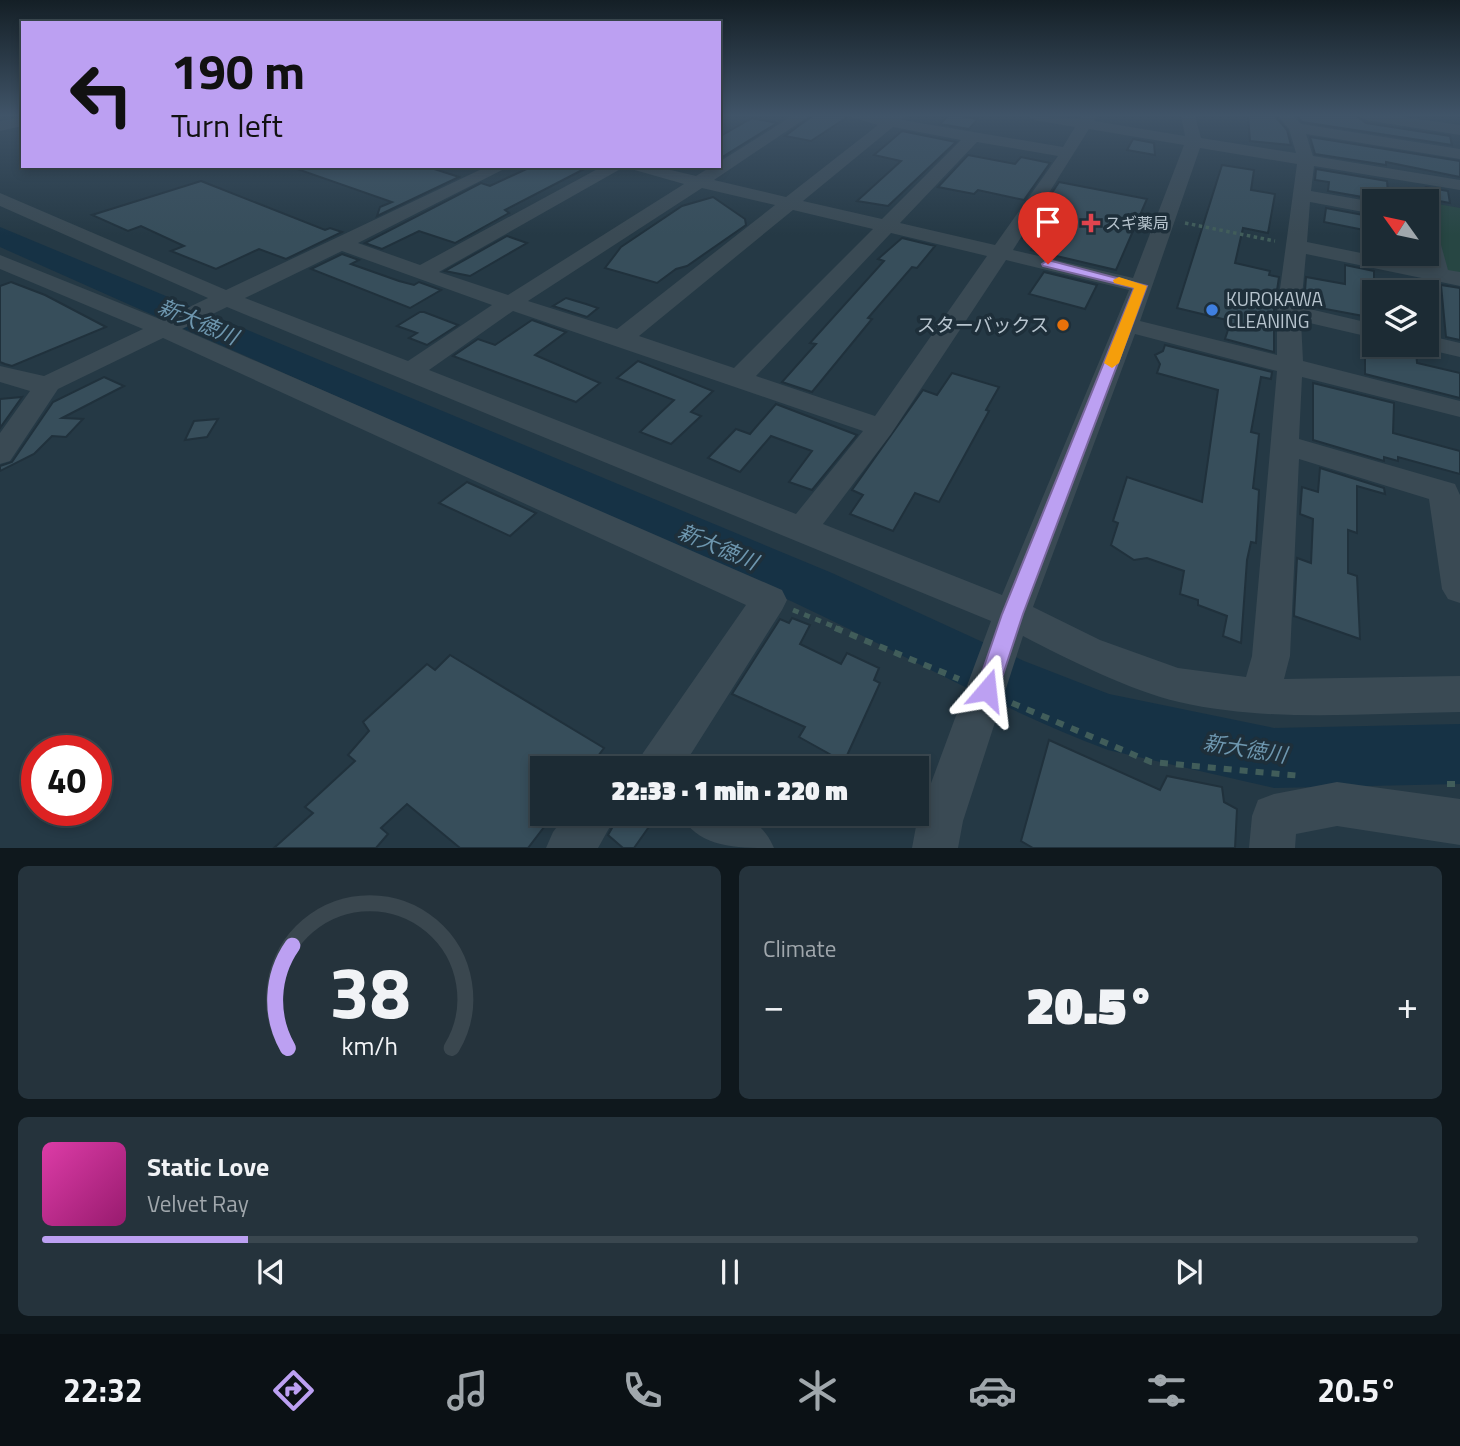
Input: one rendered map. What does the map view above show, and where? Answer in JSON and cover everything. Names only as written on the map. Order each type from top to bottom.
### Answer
[{"type":"street","points":[[411,371],[510,303],[743,156]]},
{"type":"street","points":[[621,338],[850,156]]},
{"type":"street","points":[[738,379],[956,156]]},
{"type":"street","points":[[802,529],[881,428],[1066,156]]},
{"type":"street","points":[[935,848],[940,821],[1006,631],[1127,325],[1183,156]]},
{"type":"street","points":[[1293,156],[1460,185]]},
{"type":"street","points":[[1260,697],[1271,656],[1290,365],[1289,312],[1305,156]]},
{"type":"street","points":[[0,374],[31,383],[48,384],[498,168]]},
{"type":"street","points":[[421,273],[612,168]]},
{"type":"street","points":[[639,168],[1141,286]]},
{"type":"street","points":[[1302,195],[1362,206]]},
{"type":"street","points":[[0,199],[226,298],[802,529],[1006,631],[1087,651],[1178,685],[1260,697],[1460,694]]},
{"type":"street","points":[[340,243],[421,273],[621,338],[881,428]]},
{"type":"street","points":[[1297,246],[1460,279]]},
{"type":"street","points":[[1436,266],[1438,275]]},
{"type":"street","points":[[8,271],[169,325],[769,600],[666,756]]},
{"type":"street","points":[[1289,312],[1362,328]]},
{"type":"street","points":[[1127,325],[1460,409]]},
{"type":"street","points":[[1439,345],[1460,350]]},
{"type":"street","points":[[0,454],[48,384]]},
{"type":"street","points":[[1283,444],[1444,492],[1460,589]]},
{"type":"street","points":[[1272,848],[1274,816],[1337,804],[1460,822]]},
{"type":"street","points":[[569,848],[586,826]]},
{"type":"street","points":[[721,826],[751,848]]},
{"type":"path","points":[[1164,219],[1297,246]]},
{"type":"path","points":[[769,600],[987,690],[1044,719],[1151,762],[1309,776]]},
{"type":"path","points":[[1432,783],[1460,784]]},
{"type":"green space","points":[[1439,204],[1460,208],[1460,276],[1446,270],[1439,236]]},
{"type":"building","points":[[877,156],[942,156],[888,206],[857,201],[901,161]]},
{"type":"building","points":[[967,156],[1015,164],[1021,157],[1050,163],[1024,200],[978,190],[974,194],[938,187]]},
{"type":"building","points":[[1325,156],[1426,156],[1460,161],[1460,177],[1386,162],[1386,165]]},
{"type":"building","points":[[1222,165],[1254,170],[1251,190],[1275,194],[1268,233],[1243,228],[1235,263],[1270,271],[1269,275],[1279,277],[1274,311],[1274,352],[1225,339],[1231,321],[1177,308]]},
{"type":"building","points":[[431,168],[459,177],[377,216],[380,207],[392,202],[297,169]]},
{"type":"building","points":[[529,168],[586,168],[505,210],[509,213],[455,243],[419,231],[382,249],[365,243],[481,183],[490,186]]},
{"type":"building","points":[[1316,169],[1387,181],[1388,189],[1362,189],[1362,197],[1328,191],[1329,182],[1315,180]]},
{"type":"building","points":[[201,181],[325,230],[330,228],[342,232],[286,259],[259,249],[216,269],[171,251],[184,246],[141,226],[128,231],[92,215]]},
{"type":"building","points":[[1059,182],[1147,199],[1116,270],[1031,250],[1036,241],[1023,238]]},
{"type":"building","points":[[1439,189],[1448,191],[1450,203],[1439,201]]},
{"type":"building","points":[[713,197],[745,219],[746,225],[687,266],[676,269],[657,283],[605,268],[621,247],[682,206]]},
{"type":"building","points":[[1326,208],[1362,215],[1362,230],[1324,222]]},
{"type":"building","points":[[507,236],[527,243],[470,276],[445,271]]},
{"type":"building","points":[[902,238],[935,246],[917,268],[912,267],[868,318],[872,319],[812,392],[782,382],[816,344],[810,343],[884,261],[878,259]]},
{"type":"building","points":[[342,254],[359,260],[351,264],[399,281],[414,285],[419,282],[441,290],[410,308],[311,269]]},
{"type":"building","points":[[1345,265],[1374,271],[1374,280],[1362,280],[1362,316],[1304,305],[1306,277],[1345,284]]},
{"type":"building","points":[[1044,272],[1097,285],[1085,309],[1029,294]]},
{"type":"building","points":[[11,282],[45,295],[106,327],[12,366],[0,362],[0,286]]},
{"type":"building","points":[[1441,285],[1460,288],[1460,340],[1446,337]]},
{"type":"building","points":[[566,298],[598,308],[587,317],[553,306]]},
{"type":"building","points":[[420,312],[458,325],[427,345],[409,338],[417,333],[397,326]]},
{"type":"building","points":[[532,320],[566,332],[535,355],[600,383],[576,402],[453,356],[478,339],[495,345]]},
{"type":"building","points":[[1165,345],[1272,372],[1271,379],[1261,377],[1251,432],[1259,434],[1253,488],[1259,490],[1256,543],[1251,542],[1247,560],[1241,643],[1223,636],[1227,616],[1198,605],[1198,600],[1180,594],[1184,571],[1147,558],[1134,560],[1111,545],[1118,523],[1113,521],[1127,477],[1202,502],[1218,390],[1157,373],[1160,364],[1155,355],[1163,351]]},
{"type":"building","points":[[1365,357],[1416,357],[1417,363],[1460,373],[1460,398],[1365,374]]},
{"type":"building","points":[[638,361],[713,391],[691,412],[701,416],[671,444],[640,432],[674,400],[617,378]]},
{"type":"building","points":[[952,373],[999,387],[986,410],[989,411],[939,502],[915,493],[893,531],[850,514],[863,495],[852,490],[923,390],[937,395]]},
{"type":"building","points":[[104,377],[124,386],[62,418],[83,419],[66,437],[52,436],[34,454],[0,471],[0,466],[12,462],[53,402]]},
{"type":"building","points":[[1313,383],[1394,403],[1393,433],[1460,451],[1460,474],[1398,457],[1398,461],[1384,457],[1384,461],[1313,440]]},
{"type":"building","points":[[22,397],[0,428],[0,399]]},
{"type":"building","points":[[776,404],[857,435],[812,490],[789,482],[812,451],[771,436],[740,472],[708,458],[736,429],[750,434]]},
{"type":"building","points":[[218,419],[207,437],[185,440],[194,421]]},
{"type":"building","points":[[1320,468],[1384,488],[1385,494],[1357,486],[1357,533],[1348,530],[1348,573],[1357,576],[1360,639],[1294,616],[1297,558],[1311,563],[1313,519],[1300,514],[1302,487],[1318,492]]},
{"type":"building","points":[[467,482],[536,513],[510,536],[439,503]]},
{"type":"building","points":[[792,618],[810,625],[800,644],[841,664],[847,653],[879,668],[874,680],[880,683],[847,756],[833,756],[799,737],[805,727],[732,694],[780,619],[789,623]]},
{"type":"building","points":[[450,655],[604,748],[598,756],[530,756],[530,826],[545,826],[528,848],[460,848],[407,804],[381,828],[388,834],[376,848],[274,848],[313,813],[305,807],[355,761],[348,755],[369,731],[363,722],[427,664],[435,670]]},
{"type":"building","points":[[1049,740],[1160,790],[1167,776],[1222,787],[1224,802],[1237,809],[1235,848],[1033,848],[1021,841]]},
{"type":"building","points":[[613,826],[650,826],[634,848],[623,848],[608,835]]},
{"type":"waterway","name":"新大徳川","points":[[0,236],[813,588],[1003,679],[1108,722],[1274,758],[1460,754]]},
{"type":"slow traffic","points":[[1112,363],[1141,286],[1119,280]]},
{"type":"place","name":"スギ薬局","points":[[1091,223]]},
{"type":"place","name":"KUROKAWA CLEANING","points":[[1212,310]]},
{"type":"place","name":"スターバックス","points":[[1063,325]]},
{"type":"route","points":[[987,690],[1012,614],[1141,286],[1048,264]]}]
